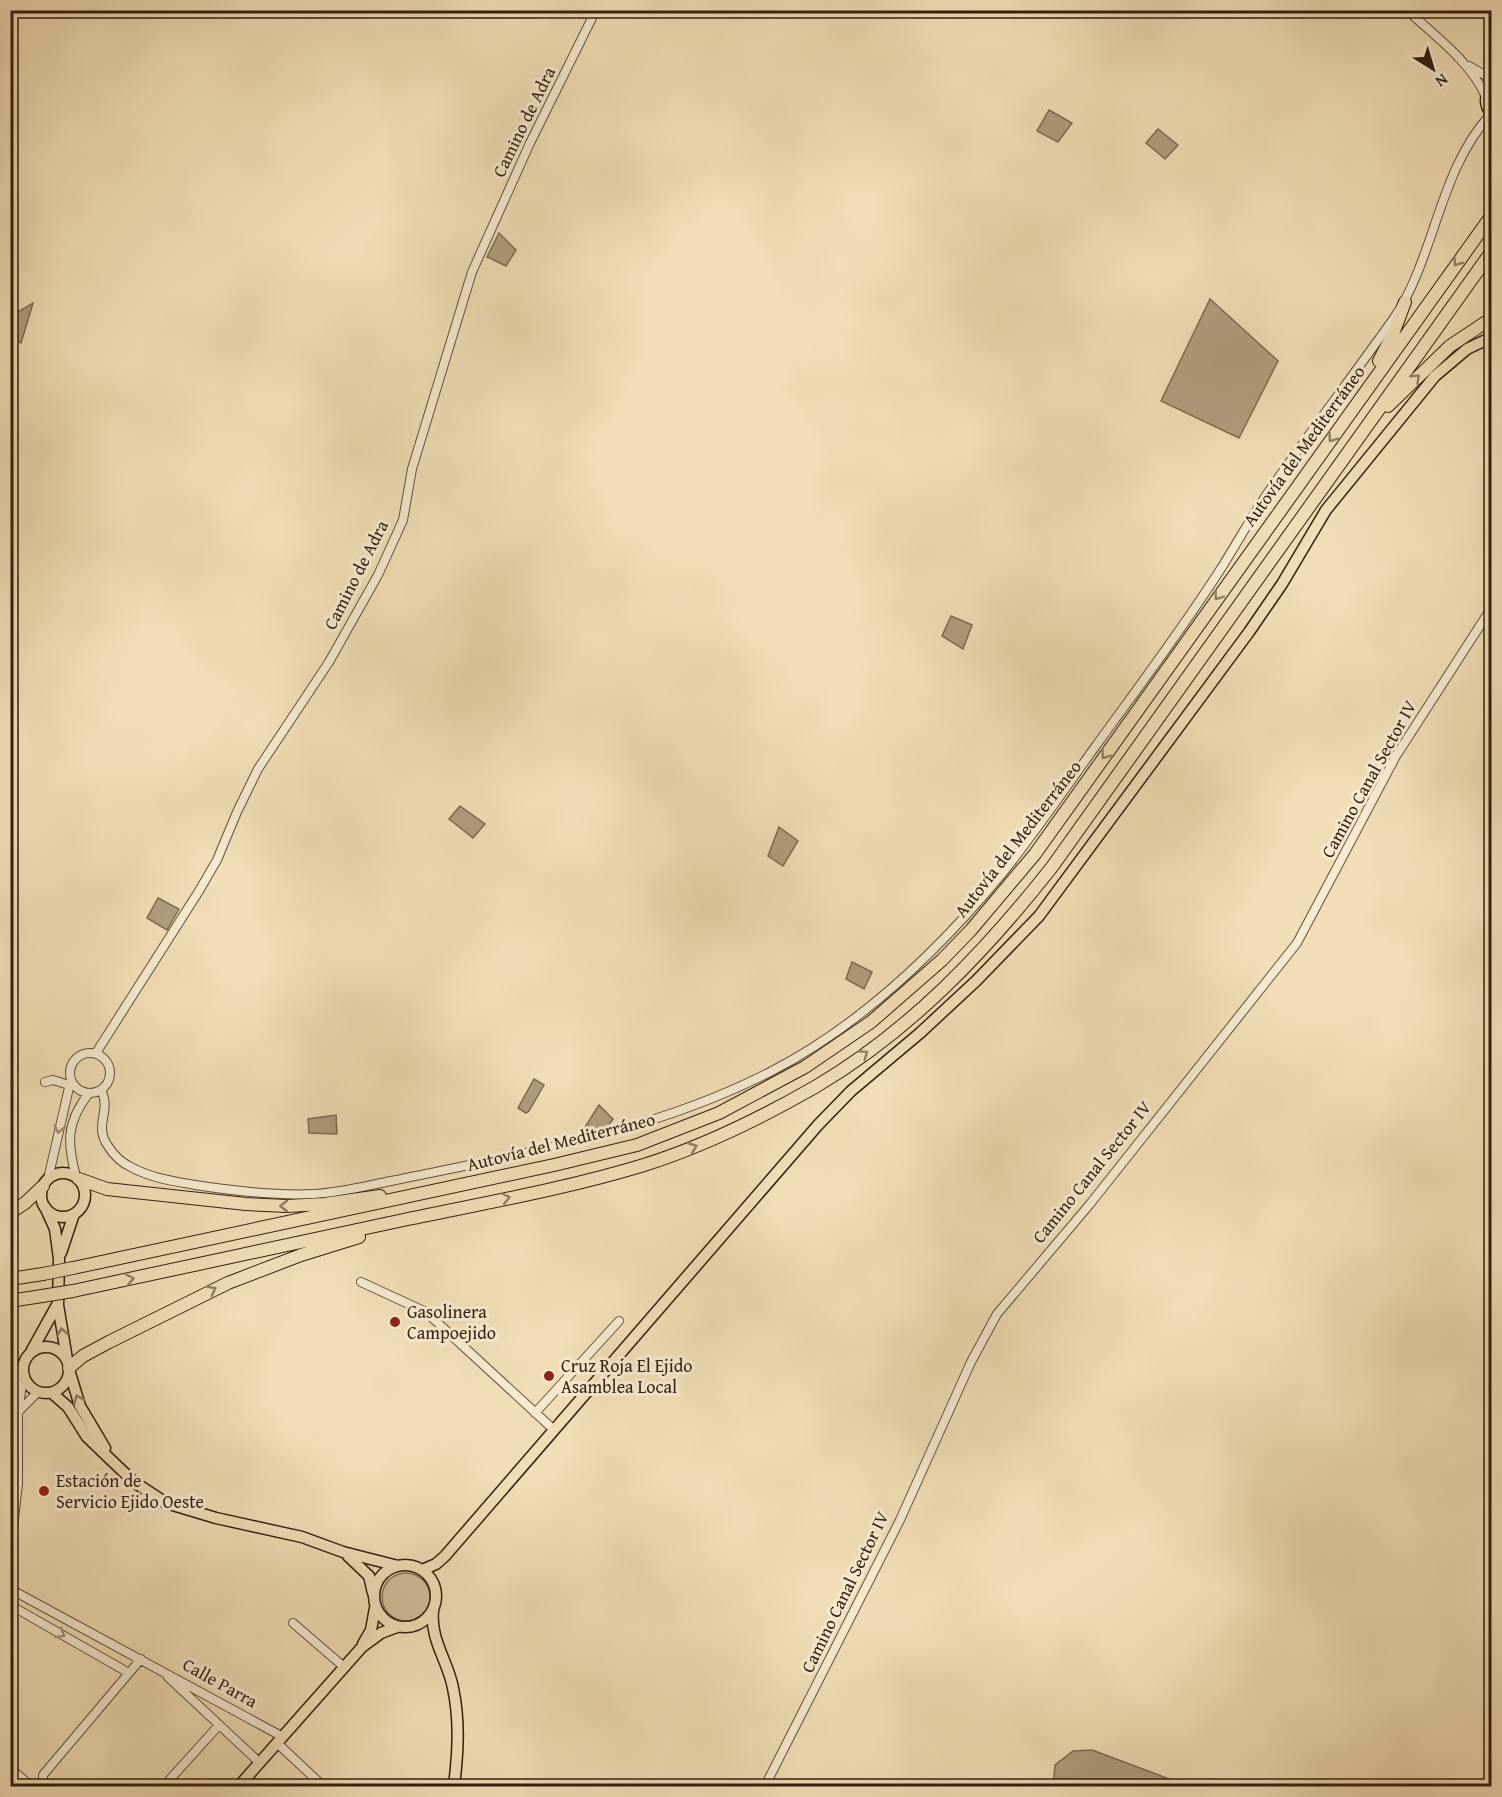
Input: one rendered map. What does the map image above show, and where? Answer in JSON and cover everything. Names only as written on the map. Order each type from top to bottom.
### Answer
[{"type":"highway","name":"Autovía del Mediterráneo","points":[[10,1279],[73,1268],[467,1185],[637,1144],[719,1113],[805,1067],[871,1022],[903,996],[971,930],[1035,854],[1491,214]]},
{"type":"highway","points":[[10,1301],[73,1290],[472,1206],[643,1165],[728,1132],[816,1086],[884,1040],[987,945],[1052,867],[1491,251]]},
{"type":"highway","points":[[1353,408],[1393,334],[1405,302]]},
{"type":"highway","points":[[1348,452],[1392,401],[1450,346],[1491,318]]},
{"type":"highway","points":[[78,1178],[107,1189],[246,1204],[287,1206],[324,1204],[467,1185]]},
{"type":"highway","points":[[10,1213],[26,1203],[45,1182]]},
{"type":"highway","points":[[68,1366],[109,1342],[228,1283],[301,1255],[472,1206]]},
{"type":"main road","points":[[1491,87],[1486,97],[1491,114]]},
{"type":"main road","points":[[454,1786],[459,1730],[457,1707],[453,1685],[436,1643],[433,1628],[436,1601],[434,1583],[438,1567],[445,1556],[818,1125],[851,1091],[920,1033],[976,981],[1039,916],[1249,632],[1282,584],[1326,510],[1436,376],[1467,350],[1491,337]]},
{"type":"main road","points":[[45,1207],[55,1215],[68,1217],[74,1214],[83,1205],[85,1198],[83,1185],[78,1178],[65,1173],[53,1175],[45,1182],[42,1200],[45,1207],[55,1229],[59,1260],[57,1305],[68,1366],[80,1406],[113,1461]]},
{"type":"main road","points":[[59,1260],[74,1214]]},
{"type":"main road","points":[[57,1305],[23,1362],[19,1376],[32,1389],[52,1393],[68,1407],[87,1437],[134,1482],[166,1503],[216,1518],[302,1537],[343,1552],[398,1566],[415,1566],[434,1583]]},
{"type":"main road","points":[[32,1350],[47,1346],[55,1348],[68,1366],[64,1385],[52,1393]]},
{"type":"main road","points":[[343,1552],[361,1566],[369,1576],[373,1594],[375,1608],[371,1630],[362,1647]]},
{"type":"main road","points":[[422,1570],[436,1564],[445,1556]]},
{"type":"main road","points":[[373,1594],[381,1576],[389,1569],[398,1566]]},
{"type":"main road","points":[[375,1608],[388,1623],[423,1632],[436,1643]]},
{"type":"main road","points":[[411,1628],[420,1624],[434,1610]]},
{"type":"main road","points":[[238,1786],[362,1647],[381,1633],[397,1627]]},
{"type":"street","name":"Camino de Adra","points":[[96,1053],[199,891],[217,860],[258,769],[329,662],[378,575],[403,520],[412,469],[472,272],[530,143],[596,10]]},
{"type":"street","points":[[1407,10],[1457,57],[1478,81],[1486,97]]},
{"type":"street","points":[[1457,57],[1491,79]]},
{"type":"street","points":[[101,1090],[106,1101],[101,1127],[103,1138],[118,1158],[130,1166],[158,1178],[223,1189],[268,1194],[318,1194],[363,1187],[576,1142],[656,1120],[715,1098],[774,1070],[825,1038],[875,1002],[962,920],[1004,871],[1164,652],[1219,571],[1265,497],[1405,302],[1453,177],[1470,142],[1491,114]]},
{"type":"street","name":"Camino Canal Sector IV","points":[[765,1786],[900,1521],[971,1362],[997,1314],[1090,1204],[1297,943],[1396,756],[1491,607]]},
{"type":"street","points":[[45,1082],[53,1080],[70,1082],[78,1089],[89,1093],[101,1090],[110,1080],[110,1067],[107,1060],[96,1053],[84,1053],[74,1060],[70,1070],[70,1082],[45,1182]]},
{"type":"street","points":[[78,1178],[69,1144],[71,1129],[79,1107],[89,1093]]},
{"type":"street","points":[[361,1282],[426,1312],[553,1429]]},
{"type":"street","points":[[535,1413],[619,1321]]},
{"type":"street","points":[[10,1554],[18,1484],[14,1432],[18,1412],[19,1376]]},
{"type":"street","points":[[18,1412],[38,1392]]},
{"type":"street","name":"Calle Parra","points":[[10,1589],[159,1669],[280,1740],[323,1786]]},
{"type":"street","points":[[10,1605],[129,1673]]},
{"type":"street","points":[[292,1623],[344,1667]]},
{"type":"street","points":[[43,1786],[43,1775],[141,1659]]},
{"type":"street","points":[[159,1669],[260,1762]]},
{"type":"street","points":[[164,1786],[219,1725]]},
{"type":"street","points":[[10,1768],[31,1786]]},
{"type":"shaded area","points":[[1049,110],[1072,123],[1058,142],[1037,131]]},
{"type":"shaded area","points":[[1158,129],[1178,145],[1165,159],[1146,143]]},
{"type":"shaded area","points":[[499,233],[516,250],[506,266],[487,257]]},
{"type":"shaded area","points":[[1210,299],[1278,361],[1239,438],[1161,401]]},
{"type":"shaded area","points":[[33,303],[21,343],[11,337],[11,316]]},
{"type":"shaded area","points":[[951,616],[972,625],[963,649],[942,636]]},
{"type":"shaded area","points":[[460,806],[485,824],[473,838],[449,819]]},
{"type":"shaded area","points":[[779,827],[798,841],[783,866],[768,856]]},
{"type":"shaded area","points":[[158,898],[179,909],[167,930],[147,918]]},
{"type":"shaded area","points":[[852,962],[872,972],[864,989],[846,979]]},
{"type":"shaded area","points":[[534,1079],[544,1085],[526,1113],[518,1108]]},
{"type":"shaded area","points":[[599,1105],[613,1119],[607,1127],[582,1132]]},
{"type":"shaded area","points":[[336,1115],[337,1134],[309,1133],[308,1119]]},
{"type":"shaded area","points":[[401,1573],[411,1573],[426,1583],[430,1597],[429,1606],[420,1617],[411,1621],[401,1621],[386,1611],[382,1602],[382,1592],[392,1577]]},
{"type":"shaded area","points":[[1092,1750],[1188,1786],[1053,1786],[1055,1765],[1073,1751]]},
{"type":"place","name":"Gasolinera Campoejido","points":[[395,1322]]},
{"type":"place","name":"Cruz Roja El Ejido Asamblea Local","points":[[549,1376]]},
{"type":"place","name":"Estación de Servicio Ejido Oeste","points":[[44,1491]]}]
